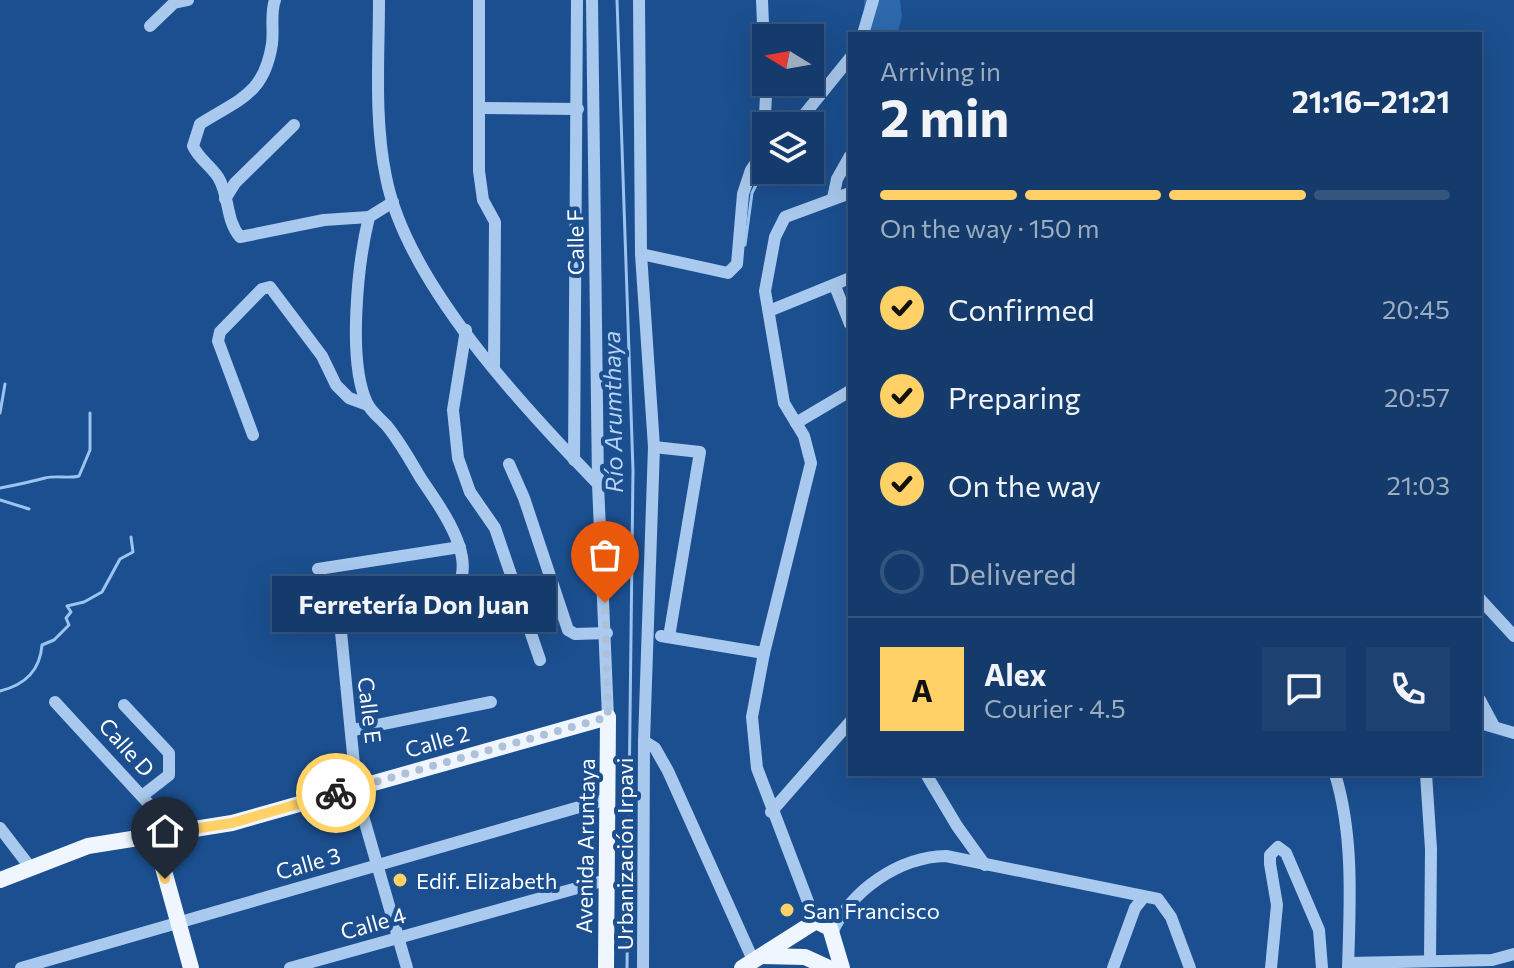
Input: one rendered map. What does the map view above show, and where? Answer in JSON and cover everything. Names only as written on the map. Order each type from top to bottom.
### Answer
[{"type":"main road","name":"Calle 2","points":[[0,880],[88,846],[232,823],[608,717]]},
{"type":"main road","name":"Avenida Aruntaya","points":[[606,968],[608,717]]},
{"type":"main road","name":"Calle D","points":[[154,835],[191,968]]},
{"type":"main road","points":[[751,963],[811,922],[821,922],[833,938],[842,968]]},
{"type":"main road","points":[[797,933],[797,947],[809,958],[829,968]]},
{"type":"main road","points":[[751,963],[809,958],[829,952],[833,938]]},
{"type":"street","points":[[150,26],[174,3],[188,0]]},
{"type":"street","points":[[275,0],[272,42],[262,80],[249,95],[200,124],[194,137],[193,146],[200,159],[218,177],[231,226],[240,237],[324,220],[369,217],[393,202]]},
{"type":"street","points":[[379,0],[384,159],[393,202],[418,262],[494,366],[598,484]]},
{"type":"street","points":[[479,0],[479,171],[483,200],[495,222],[494,366]]},
{"type":"street","points":[[574,460],[577,0]]},
{"type":"street","name":"Calle F","points":[[592,0],[598,484]]},
{"type":"street","name":"Urbanización Irpavi","points":[[639,0],[641,254],[654,447],[644,741],[643,968]]},
{"type":"street","points":[[762,0],[766,112]]},
{"type":"street","points":[[864,32],[873,0]]},
{"type":"street","points":[[806,112],[848,60]]},
{"type":"street","points":[[481,108],[578,109]]},
{"type":"street","points":[[225,199],[235,183],[294,125]]},
{"type":"street","points":[[833,198],[837,179],[848,160]]},
{"type":"street","points":[[641,254],[728,273],[733,270],[741,238],[745,184],[752,173]]},
{"type":"street","points":[[811,922],[810,907],[771,812],[752,738],[752,717],[764,653],[811,463],[804,436],[784,403],[778,383],[765,291],[775,237],[785,217],[848,194]]},
{"type":"street","points":[[318,569],[460,547],[447,519],[389,428],[368,405],[355,361],[363,243],[369,217]]},
{"type":"street","points":[[769,311],[848,279]]},
{"type":"street","points":[[835,286],[848,319]]},
{"type":"street","points":[[253,435],[218,341],[220,332],[262,289],[270,287],[322,356],[336,385],[349,398],[368,405]]},
{"type":"street","points":[[466,330],[453,410],[458,458],[470,492],[495,528],[540,660]]},
{"type":"street","points":[[796,423],[848,392]]},
{"type":"street","points":[[654,447],[700,452],[669,637]]},
{"type":"street","points":[[509,464],[524,498],[568,630],[575,634],[607,633]]},
{"type":"street","name":"Avenida Aruntaya","points":[[598,484],[607,633],[608,717]]},
{"type":"street","name":"Calle E","points":[[407,968],[357,787],[353,730],[340,642],[345,625],[354,620],[428,606],[455,593],[462,566],[460,547]]},
{"type":"street","points":[[1482,601],[1514,636]]},
{"type":"street","points":[[650,635],[764,653]]},
{"type":"street","name":"Calle D","points":[[55,702],[148,803],[154,835]]},
{"type":"street","points":[[353,730],[491,702]]},
{"type":"street","points":[[1482,704],[1494,726]]},
{"type":"street","points":[[124,705],[169,753],[169,775],[142,796]]},
{"type":"street","points":[[1482,723],[1514,733]]},
{"type":"street","points":[[771,812],[848,724]]},
{"type":"street","points":[[644,741],[655,748],[668,771],[751,963]]},
{"type":"street","points":[[927,776],[985,865]]},
{"type":"street","points":[[1335,776],[1345,815],[1348,966],[1492,960],[1514,954]]},
{"type":"street","points":[[1426,776],[1438,962]]},
{"type":"street","name":"Calle 3","points":[[21,968],[607,799]]},
{"type":"street","points":[[0,828],[30,867]]},
{"type":"street","points":[[1271,968],[1277,905],[1270,855],[1278,847],[1286,853],[1297,875],[1319,930],[1322,968]]},
{"type":"street","points":[[833,938],[841,913],[877,879],[924,857],[946,856],[1143,898],[1152,897],[1164,903],[1190,968]]},
{"type":"street","name":"Calle 4","points":[[290,968],[606,880]]},
{"type":"street","points":[[1113,968],[1135,908],[1143,898]]},
{"type":"street","points":[[1479,968],[1492,960]]},
{"type":"shaded area","points":[[864,0],[900,0],[902,17],[898,32],[864,32]]},
{"type":"waterway","name":"Río Arumthaya","points":[[617,0],[633,470],[627,968]]},
{"type":"waterway","points":[[745,245],[752,193],[756,184]]},
{"type":"waterway","points":[[0,413],[5,384]]},
{"type":"waterway","points":[[0,488],[49,477],[79,476],[90,450],[90,413]]},
{"type":"waterway","points":[[0,500],[29,509]]},
{"type":"waterway","points":[[0,691],[30,676],[38,662],[42,645],[54,640],[69,625],[66,618],[71,612],[67,606],[84,602],[102,592],[120,559],[133,552],[131,537]]},
{"type":"way so far","points":[[336,793],[608,717],[605,603]]},
{"type":"place","name":"Ferretería Don Juan","points":[[605,603]]},
{"type":"place","name":"Edif. Elizabeth","points":[[400,880]]},
{"type":"place","name":"San Francisco","points":[[787,910]]},
{"type":"route","points":[[165,879],[154,835],[232,823],[336,793]]}]
